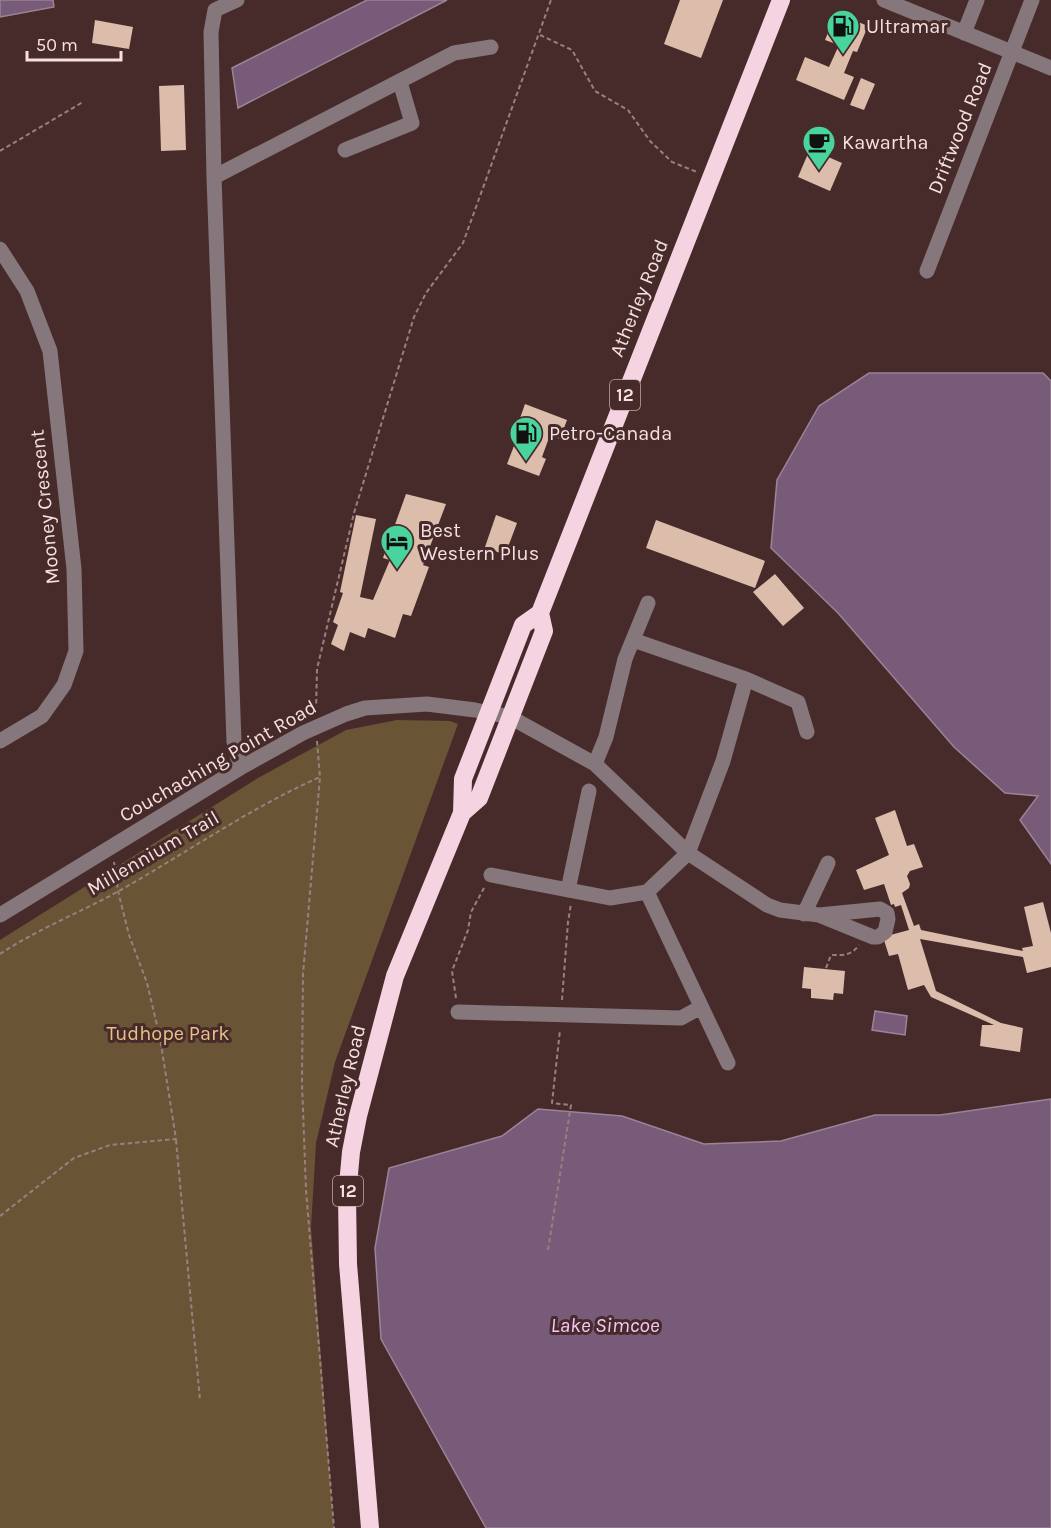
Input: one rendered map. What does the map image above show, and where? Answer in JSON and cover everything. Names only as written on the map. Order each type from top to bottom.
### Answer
[{"type":"highway","name":"Atherley Road","points":[[370,1528],[348,1264],[347,1196],[351,1152],[358,1116],[395,976],[462,813],[463,779],[523,625],[540,613],[781,0]]},
{"type":"highway","name":"Atherley Road","points":[[462,813],[478,798],[544,631],[540,613]]},
{"type":"street","points":[[237,0],[213,5],[211,32],[234,742],[240,768]]},
{"type":"street","points":[[964,33],[977,0]]},
{"type":"street","name":"Driftwood Road","points":[[927,271],[1032,0]]},
{"type":"street","points":[[892,2],[1051,68]]},
{"type":"street","points":[[214,177],[454,53],[491,47]]},
{"type":"street","points":[[345,150],[412,123],[400,81]]},
{"type":"street","name":"Mooney Crescent","points":[[0,249],[27,291],[50,351],[74,569],[76,651],[64,685],[42,716],[0,741]]},
{"type":"street","points":[[595,764],[606,737],[625,659],[648,603]]},
{"type":"street","points":[[633,640],[746,679],[798,702],[807,732]]},
{"type":"street","points":[[491,874],[610,898],[647,892],[688,853],[723,761],[746,679]]},
{"type":"street","name":"Couchaching Point Road","points":[[0,915],[240,768],[315,727],[365,708],[428,704],[490,712],[510,717],[595,764],[688,853],[767,905],[780,910],[812,915]]},
{"type":"street","points":[[568,890],[589,792]]},
{"type":"street","points":[[812,915],[828,863]]},
{"type":"street","points":[[647,892],[728,1063]]},
{"type":"street","points":[[874,909],[884,910],[888,919],[885,932],[878,937],[866,936],[812,915],[874,909]]},
{"type":"street","points":[[458,1012],[681,1018],[701,1006]]},
{"type":"path","points":[[334,1528],[306,1190],[302,1083],[303,974],[320,777],[315,727],[317,669],[354,513],[414,317],[426,293],[463,243],[551,0]]},
{"type":"path","points":[[540,35],[572,50],[595,91],[628,110],[650,141],[672,162],[711,178]]},
{"type":"path","points":[[0,151],[83,102]]},
{"type":"path","name":"Millennium Trail","points":[[0,954],[118,891],[275,798],[320,777]]},
{"type":"path","points":[[112,845],[118,891],[129,935],[147,983],[160,1038],[176,1139],[200,1400]]},
{"type":"path","points":[[458,1012],[452,971],[468,930],[471,912],[491,874]]},
{"type":"path","points":[[826,968],[831,955],[849,955],[866,936]]},
{"type":"path","points":[[548,1250],[569,1112]]},
{"type":"path","points":[[0,1216],[74,1158],[110,1145],[176,1139]]},
{"type":"green space","name":"Tudhope Park","points":[[397,720],[450,721],[458,724],[335,1062],[316,1143],[311,1228],[334,1528],[0,1528],[0,940],[258,778],[346,730]]},
{"type":"water","points":[[0,0],[53,0],[54,7],[0,17]]},
{"type":"water","points":[[367,0],[447,0],[238,108],[232,68]]},
{"type":"water","points":[[869,373],[1043,373],[1051,381],[1051,864],[1020,820],[1038,796],[1005,793],[954,747],[838,613],[771,548],[777,480],[819,406]]},
{"type":"water","points":[[875,1011],[907,1016],[905,1035],[872,1030]]},
{"type":"water","name":"Lake Simcoe","points":[[1051,1099],[1051,1528],[486,1528],[381,1339],[375,1248],[389,1168],[502,1136],[538,1109],[622,1116],[704,1144],[781,1141],[875,1115],[940,1115]]},
{"type":"building","points":[[680,0],[723,0],[701,58],[664,44]]},
{"type":"building","name":"Ultramar","points":[[836,13],[868,26],[857,52],[853,51],[844,73],[854,77],[844,100],[796,80],[805,57],[829,67],[839,45],[825,40]]},
{"type":"building","points":[[95,20],[133,27],[129,49],[92,43]]},
{"type":"building","points":[[861,78],[875,84],[864,110],[850,105]]},
{"type":"building","points":[[184,85],[186,150],[161,151],[159,86]]},
{"type":"building","points":[[810,149],[842,163],[830,191],[798,177]]},
{"type":"building","points":[[525,404],[567,420],[560,439],[550,435],[542,457],[546,459],[539,476],[507,464],[522,425],[518,424]]},
{"type":"building","points":[[406,494],[446,504],[423,565],[429,567],[411,616],[403,614],[395,638],[368,628],[365,638],[350,632],[344,651],[331,644],[338,625],[333,622],[343,593],[340,592],[356,515],[376,519],[360,597],[373,600],[390,560],[383,558]]},
{"type":"building","points":[[496,515],[517,523],[505,555],[485,547]]},
{"type":"building","points":[[656,520],[765,561],[755,588],[646,548]]},
{"type":"building","points":[[775,574],[804,608],[783,626],[753,592]]},
{"type":"building","points":[[895,810],[907,846],[914,844],[923,867],[910,871],[907,876],[909,888],[902,893],[914,926],[919,924],[921,930],[1023,951],[1022,948],[1033,946],[1024,907],[1043,902],[1051,933],[1051,967],[1027,973],[1023,957],[920,939],[936,991],[1001,1023],[1023,1028],[1020,1052],[980,1046],[982,1025],[994,1025],[931,997],[924,985],[908,990],[898,954],[889,956],[883,937],[909,930],[901,905],[895,907],[894,904],[891,905],[884,884],[864,890],[856,870],[889,855],[875,818]]},
{"type":"building","points":[[804,967],[845,971],[843,994],[834,993],[833,1000],[811,998],[811,989],[802,988]]},
{"type":"place","name":"Ultramar","points":[[843,55]]},
{"type":"place","name":"Kawartha","points":[[819,171]]},
{"type":"place","name":"Petro-Canada","points":[[526,462]]},
{"type":"place","name":"Best Western Plus","points":[[397,570]]}]
